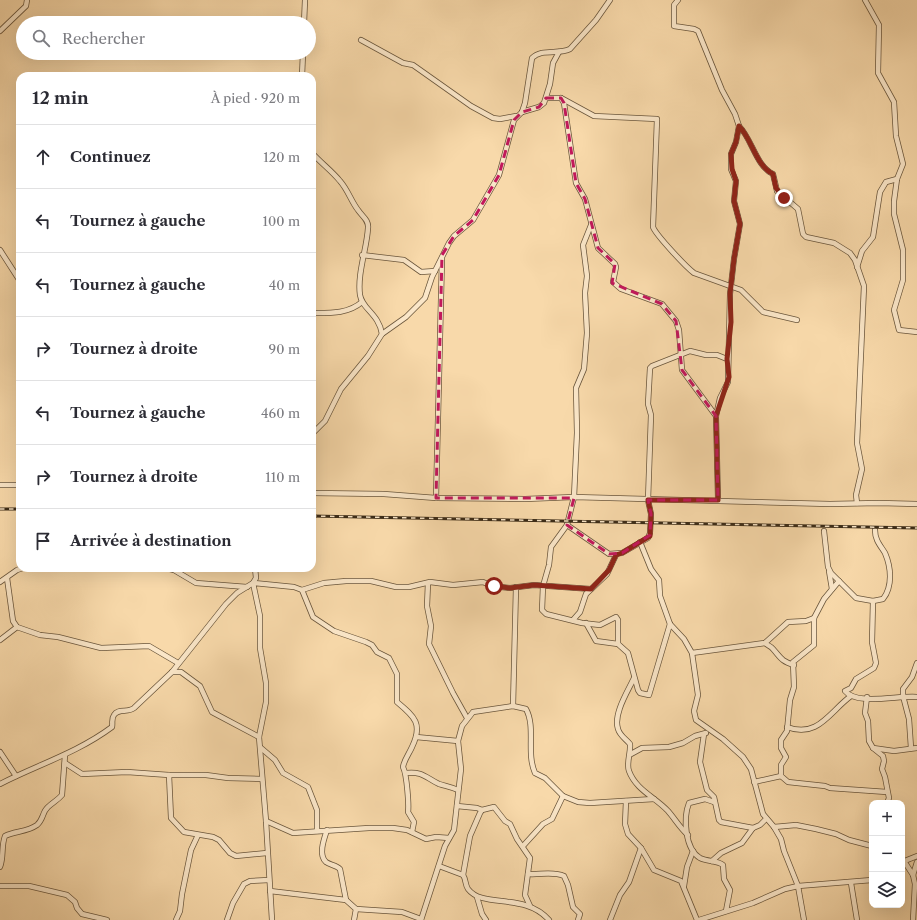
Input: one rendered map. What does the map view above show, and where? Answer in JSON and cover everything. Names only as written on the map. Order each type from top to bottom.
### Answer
[{"type":"street","points":[[0,31],[26,6],[27,0]]},
{"type":"street","points":[[304,16],[305,0]]},
{"type":"street","points":[[522,112],[527,95],[532,58],[541,53],[559,52],[570,49],[596,20],[610,0]]},
{"type":"street","points":[[678,0],[674,5],[674,26],[698,31],[722,90],[735,114],[739,126],[747,135],[760,161],[768,172],[773,174],[777,191],[798,209],[803,234],[806,237],[834,243],[852,256],[857,267],[864,291],[857,443],[862,469],[856,495],[857,503]]},
{"type":"street","points":[[865,0],[879,25],[879,77],[894,102],[896,136],[903,164],[897,178],[894,214],[903,250],[903,280],[894,315],[899,330],[917,332]]},
{"type":"street","points":[[361,40],[403,63],[413,65],[471,106],[493,118],[500,119],[516,116],[522,112],[539,106],[546,98],[553,63],[559,52]]},
{"type":"street","points":[[302,72],[303,60]]},
{"type":"street","points":[[546,98],[560,98],[594,116],[657,119],[655,231],[688,268],[705,278],[731,286],[744,292],[763,312],[797,320]]},
{"type":"street","points":[[560,98],[565,107],[576,179],[585,200],[598,248],[615,264],[614,285],[662,304],[676,321],[679,330],[682,370],[716,416]]},
{"type":"street","points":[[316,430],[325,421],[341,389],[368,356],[382,334],[406,317],[425,298],[442,255],[454,236],[473,220],[499,175],[516,116]]},
{"type":"street","points":[[718,500],[716,416],[720,398],[728,382],[727,359],[731,286],[740,224],[734,201],[736,181],[732,169],[731,154],[736,142],[739,126]]},
{"type":"street","points":[[316,158],[339,180],[367,221],[368,229],[362,255],[360,290],[362,302],[379,322],[382,334]]},
{"type":"street","points":[[857,267],[864,246],[873,237],[880,192],[886,182],[897,178]]},
{"type":"street","points":[[591,225],[583,245],[587,276],[584,293],[587,334],[584,369],[576,388],[577,433],[574,497],[567,525],[551,547],[549,565],[543,586],[543,613],[600,625],[617,618],[618,644]]},
{"type":"street","points":[[0,250],[16,275]]},
{"type":"street","points":[[362,255],[404,260],[421,272],[434,272]]},
{"type":"street","points":[[436,498],[442,255]]},
{"type":"street","points":[[356,307],[362,302]]},
{"type":"street","points":[[316,313],[335,313],[356,307],[368,308]]},
{"type":"street","points":[[573,620],[580,612],[586,594],[609,570],[616,555],[648,538],[650,533],[651,514],[648,500],[651,415],[648,404],[650,368],[690,351],[706,355],[717,355],[727,359]]},
{"type":"street","points":[[0,485],[16,485]]},
{"type":"street","points":[[316,493],[384,494],[436,498],[525,499],[574,497],[830,504],[917,504]]},
{"type":"street","points":[[567,525],[609,554],[616,555]]},
{"type":"street","points":[[829,571],[856,598],[873,601],[883,599],[890,580],[888,561],[877,541],[875,530]]},
{"type":"street","points":[[824,531],[832,589]]},
{"type":"street","points":[[640,542],[651,569],[659,580],[660,596],[670,624],[684,639],[692,653],[698,695],[694,716],[699,723],[713,731],[743,757],[751,769],[766,819],[774,827],[781,839],[786,857],[798,886],[804,920]]},
{"type":"street","points":[[0,582],[16,571]]},
{"type":"street","points":[[177,572],[196,583],[247,587]]},
{"type":"street","points":[[255,572],[256,578],[253,584],[260,616],[260,648],[266,684],[266,702],[259,737],[261,748],[272,920]]},
{"type":"street","points":[[7,578],[13,621],[17,627],[40,634],[101,648],[149,646],[178,663]]},
{"type":"street","points":[[0,784],[65,755],[96,739],[112,728],[112,717],[115,713],[130,711],[134,708],[172,672],[226,604],[237,593],[253,584],[294,587],[302,590],[324,582],[342,581],[371,582],[396,587],[409,587],[428,583],[453,585],[483,582],[494,586],[543,586],[591,589]]},
{"type":"street","points":[[839,581],[832,589],[814,618],[814,645],[795,659],[794,687],[790,700],[787,727],[782,737],[781,748],[786,757],[781,765],[781,776],[788,782],[825,786],[830,788],[887,792]]},
{"type":"street","points":[[428,583],[428,606],[432,626],[429,644],[452,693],[467,718]]},
{"type":"street","points":[[514,706],[516,587]]},
{"type":"street","points":[[302,590],[313,617],[334,631],[372,645],[377,652],[392,662],[397,674],[397,702],[407,710],[415,721],[418,734],[404,765],[406,773],[406,797],[410,805],[408,812],[414,822],[412,832]]},
{"type":"street","points":[[873,601],[872,642],[876,663],[874,668],[856,679],[851,688],[845,691],[851,696],[878,700],[903,696],[917,697]]},
{"type":"street","points":[[692,653],[765,643],[788,622],[806,621],[814,618]]},
{"type":"street","points":[[586,623],[596,642],[618,644],[628,653],[634,678],[640,694],[649,695],[670,624]]},
{"type":"street","points":[[0,640],[17,627]]},
{"type":"street","points":[[765,643],[778,657],[785,662],[794,665]]},
{"type":"street","points":[[911,748],[909,719],[903,696],[904,686],[912,677],[917,664]]},
{"type":"street","points":[[172,672],[182,672],[200,686],[212,712],[259,737]]},
{"type":"street","points":[[634,678],[617,721],[617,729],[621,736],[630,744],[631,754],[628,767],[629,772],[642,790],[667,810],[688,835]]},
{"type":"street","points":[[787,727],[799,731],[816,726],[830,716],[842,702],[851,696]]},
{"type":"street","points":[[867,698],[865,713],[868,721],[869,741],[873,748],[883,756],[884,761],[882,769],[886,777],[888,800]]},
{"type":"street","points":[[270,891],[346,900],[356,909],[402,912],[421,920],[445,846],[454,830],[461,768],[458,741],[467,718],[475,710],[514,706],[526,709],[530,720],[531,756],[535,773],[545,778],[569,800],[584,803],[654,799]]},
{"type":"street","points":[[631,754],[642,748],[668,747],[683,743],[695,736],[713,731]]},
{"type":"street","points":[[704,734],[700,762],[706,787],[714,797],[714,802],[721,822],[753,828]]},
{"type":"street","points":[[416,737],[458,741]]},
{"type":"street","points":[[261,748],[275,760],[283,773],[308,787],[317,810],[317,831]]},
{"type":"street","points":[[873,748],[894,750],[917,748]]},
{"type":"street","points":[[0,752],[16,776]]},
{"type":"street","points":[[0,867],[3,860],[3,842],[5,836],[22,832],[37,824],[44,817],[47,807],[59,799],[62,795],[65,755]]},
{"type":"street","points":[[65,763],[82,774],[126,772],[262,779]]},
{"type":"street","points":[[406,773],[420,773],[427,775],[440,784],[451,786],[458,790]]},
{"type":"street","points":[[169,775],[171,818],[184,832],[213,837],[219,840],[230,853],[236,856],[267,853]]},
{"type":"street","points":[[754,782],[781,776]]},
{"type":"street","points":[[522,846],[543,824],[552,819],[563,796]]},
{"type":"street","points":[[714,802],[705,799],[689,803],[686,810],[685,823],[693,851],[699,857],[720,862],[725,869],[724,879],[730,890],[726,910]]},
{"type":"street","points":[[626,801],[626,830],[641,848],[654,870],[681,881],[698,920],[726,910],[753,903],[785,889],[798,886],[869,880]]},
{"type":"street","points":[[457,806],[482,810],[494,807],[505,821],[510,824],[530,858],[526,898],[530,906]]},
{"type":"street","points":[[482,810],[470,836],[463,875],[469,890],[477,897],[484,899],[511,901],[530,906],[543,913],[549,920]]},
{"type":"street","points":[[712,861],[721,853],[742,843],[753,828],[760,825],[766,819]]},
{"type":"street","points":[[266,821],[291,832],[369,828],[401,829],[412,832],[426,839],[436,837],[449,838]]},
{"type":"street","points":[[774,827],[796,825],[836,834],[849,840],[869,845]]},
{"type":"street","points":[[326,830],[322,847],[323,858],[326,862],[340,869],[346,900]]},
{"type":"street","points":[[176,920],[180,911],[191,850],[198,835]]},
{"type":"street","points":[[442,838],[445,846]]},
{"type":"street","points":[[610,920],[620,895],[629,882],[641,848]]},
{"type":"street","points":[[684,886],[687,867],[693,851]]},
{"type":"street","points":[[905,860],[917,856]]},
{"type":"street","points":[[913,874],[917,862]]},
{"type":"street","points":[[905,864],[913,874],[916,885],[913,920]]},
{"type":"street","points":[[439,866],[463,875]]},
{"type":"street","points":[[528,874],[543,875],[554,872],[564,876],[568,885],[573,907],[580,914],[578,920]]},
{"type":"street","points":[[227,920],[233,903],[244,884],[250,881],[269,880]]},
{"type":"street","points":[[851,883],[857,920]]},
{"type":"street","points":[[0,886],[29,886],[48,892],[67,895],[75,902],[77,908],[82,914],[107,920]]},
{"type":"street","points":[[477,897],[482,914],[486,920]]},
{"type":"street","points":[[354,920],[356,909]]},
{"type":"highlighted area","points":[[546,98],[561,98],[564,103],[576,183],[585,199],[598,248],[615,264],[612,283],[662,304],[676,321],[682,370],[716,416],[717,428],[718,500],[648,500],[651,514],[650,535],[622,553],[609,554],[567,525],[574,498],[436,498],[442,255],[454,236],[473,220],[499,175],[514,120],[522,112],[539,107]]},
{"type":"railway","points":[[0,509],[16,509]]},
{"type":"railway","points":[[316,516],[917,528]]},
{"type":"route","points":[[494,586],[510,588],[534,585],[591,589],[607,574],[616,555],[650,536],[651,514],[648,500],[718,500],[716,416],[720,398],[729,377],[727,359],[731,322],[730,294],[740,224],[735,210],[734,196],[736,181],[732,169],[731,154],[736,142],[739,126],[747,135],[760,161],[768,172],[773,174],[777,191],[784,198]]}]
